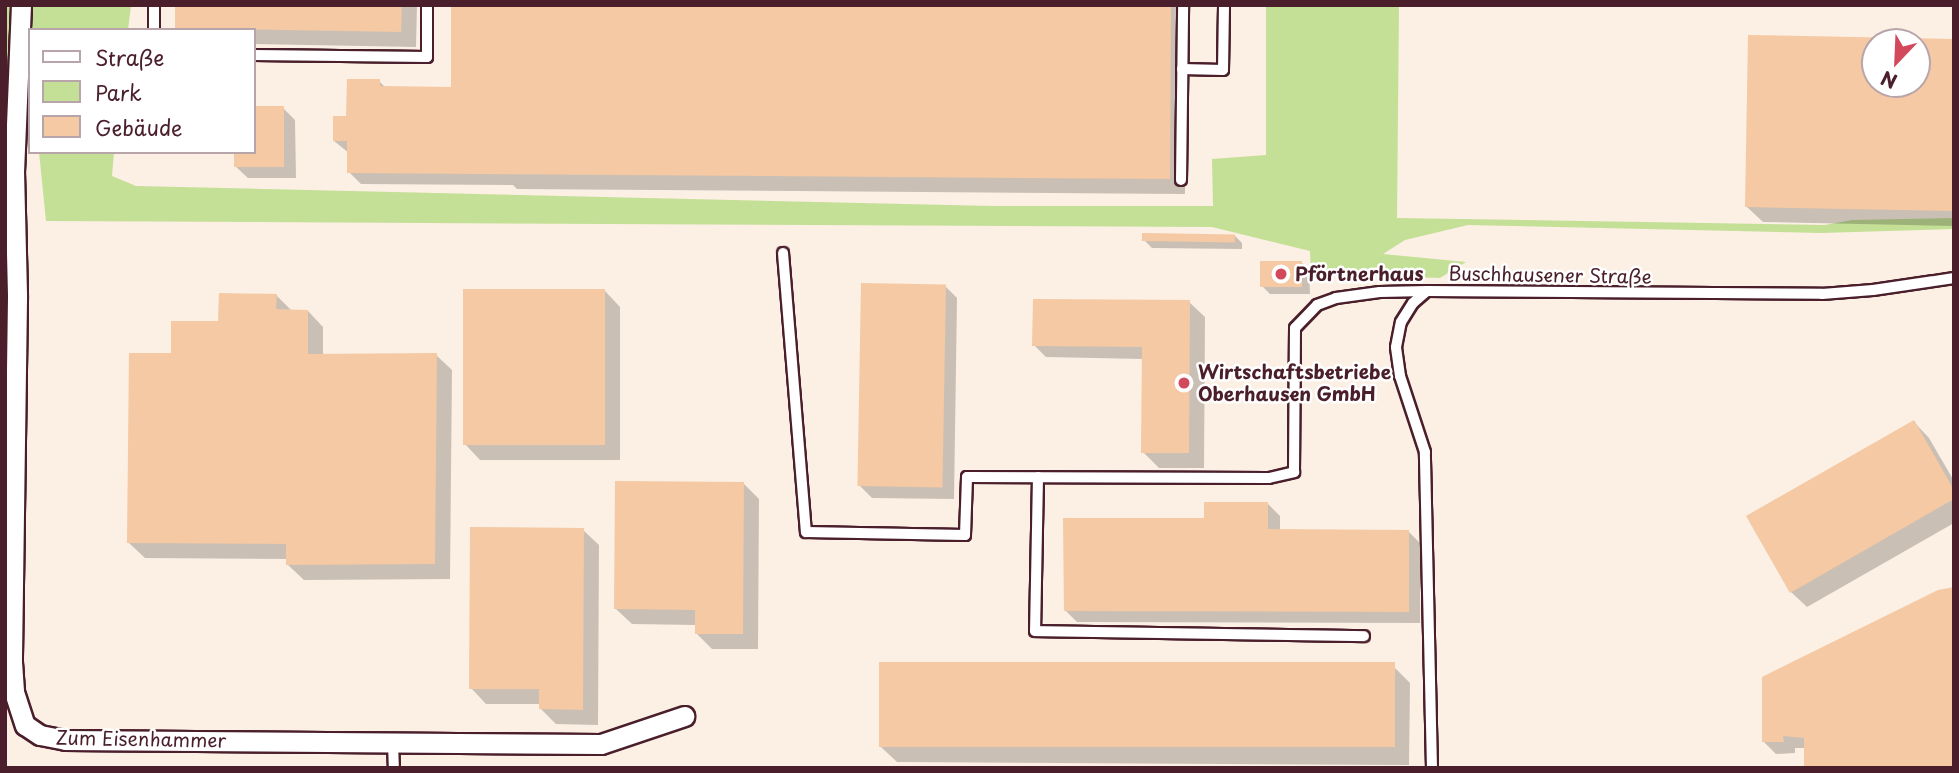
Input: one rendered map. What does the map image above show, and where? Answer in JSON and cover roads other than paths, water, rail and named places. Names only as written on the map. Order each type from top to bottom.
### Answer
[{"type":"street","name":"Zum Eisenhammer","points":[[21,5],[10,171],[9,662],[20,719],[30,729],[51,738],[601,744],[684,716]]},
{"type":"lane","points":[[154,5],[154,28]]},
{"type":"lane","points":[[256,55],[427,57],[427,5]]},
{"type":"lane","points":[[1181,180],[1183,5]]},
{"type":"lane","points":[[1182,69],[1223,70],[1224,5]]},
{"type":"lane","points":[[783,253],[806,532],[965,535],[967,477],[1269,478],[1294,472],[1295,328],[1317,305],[1336,298],[1380,292],[1427,291]]},
{"type":"lane","name":"Buschhausener Straße","points":[[1433,768],[1425,452],[1400,376],[1396,347],[1401,322],[1427,291],[1822,294],[1954,278]]},
{"type":"lane","points":[[1038,477],[1035,631],[1364,636]]},
{"type":"lane","points":[[393,743],[394,768]]},
{"type":"place","name":"Pförtnerhaus","points":[[1281,274]]},
{"type":"place","name":"Wirtschaftsbetriebe Oberhausen GmbH","points":[[1184,383]]}]
